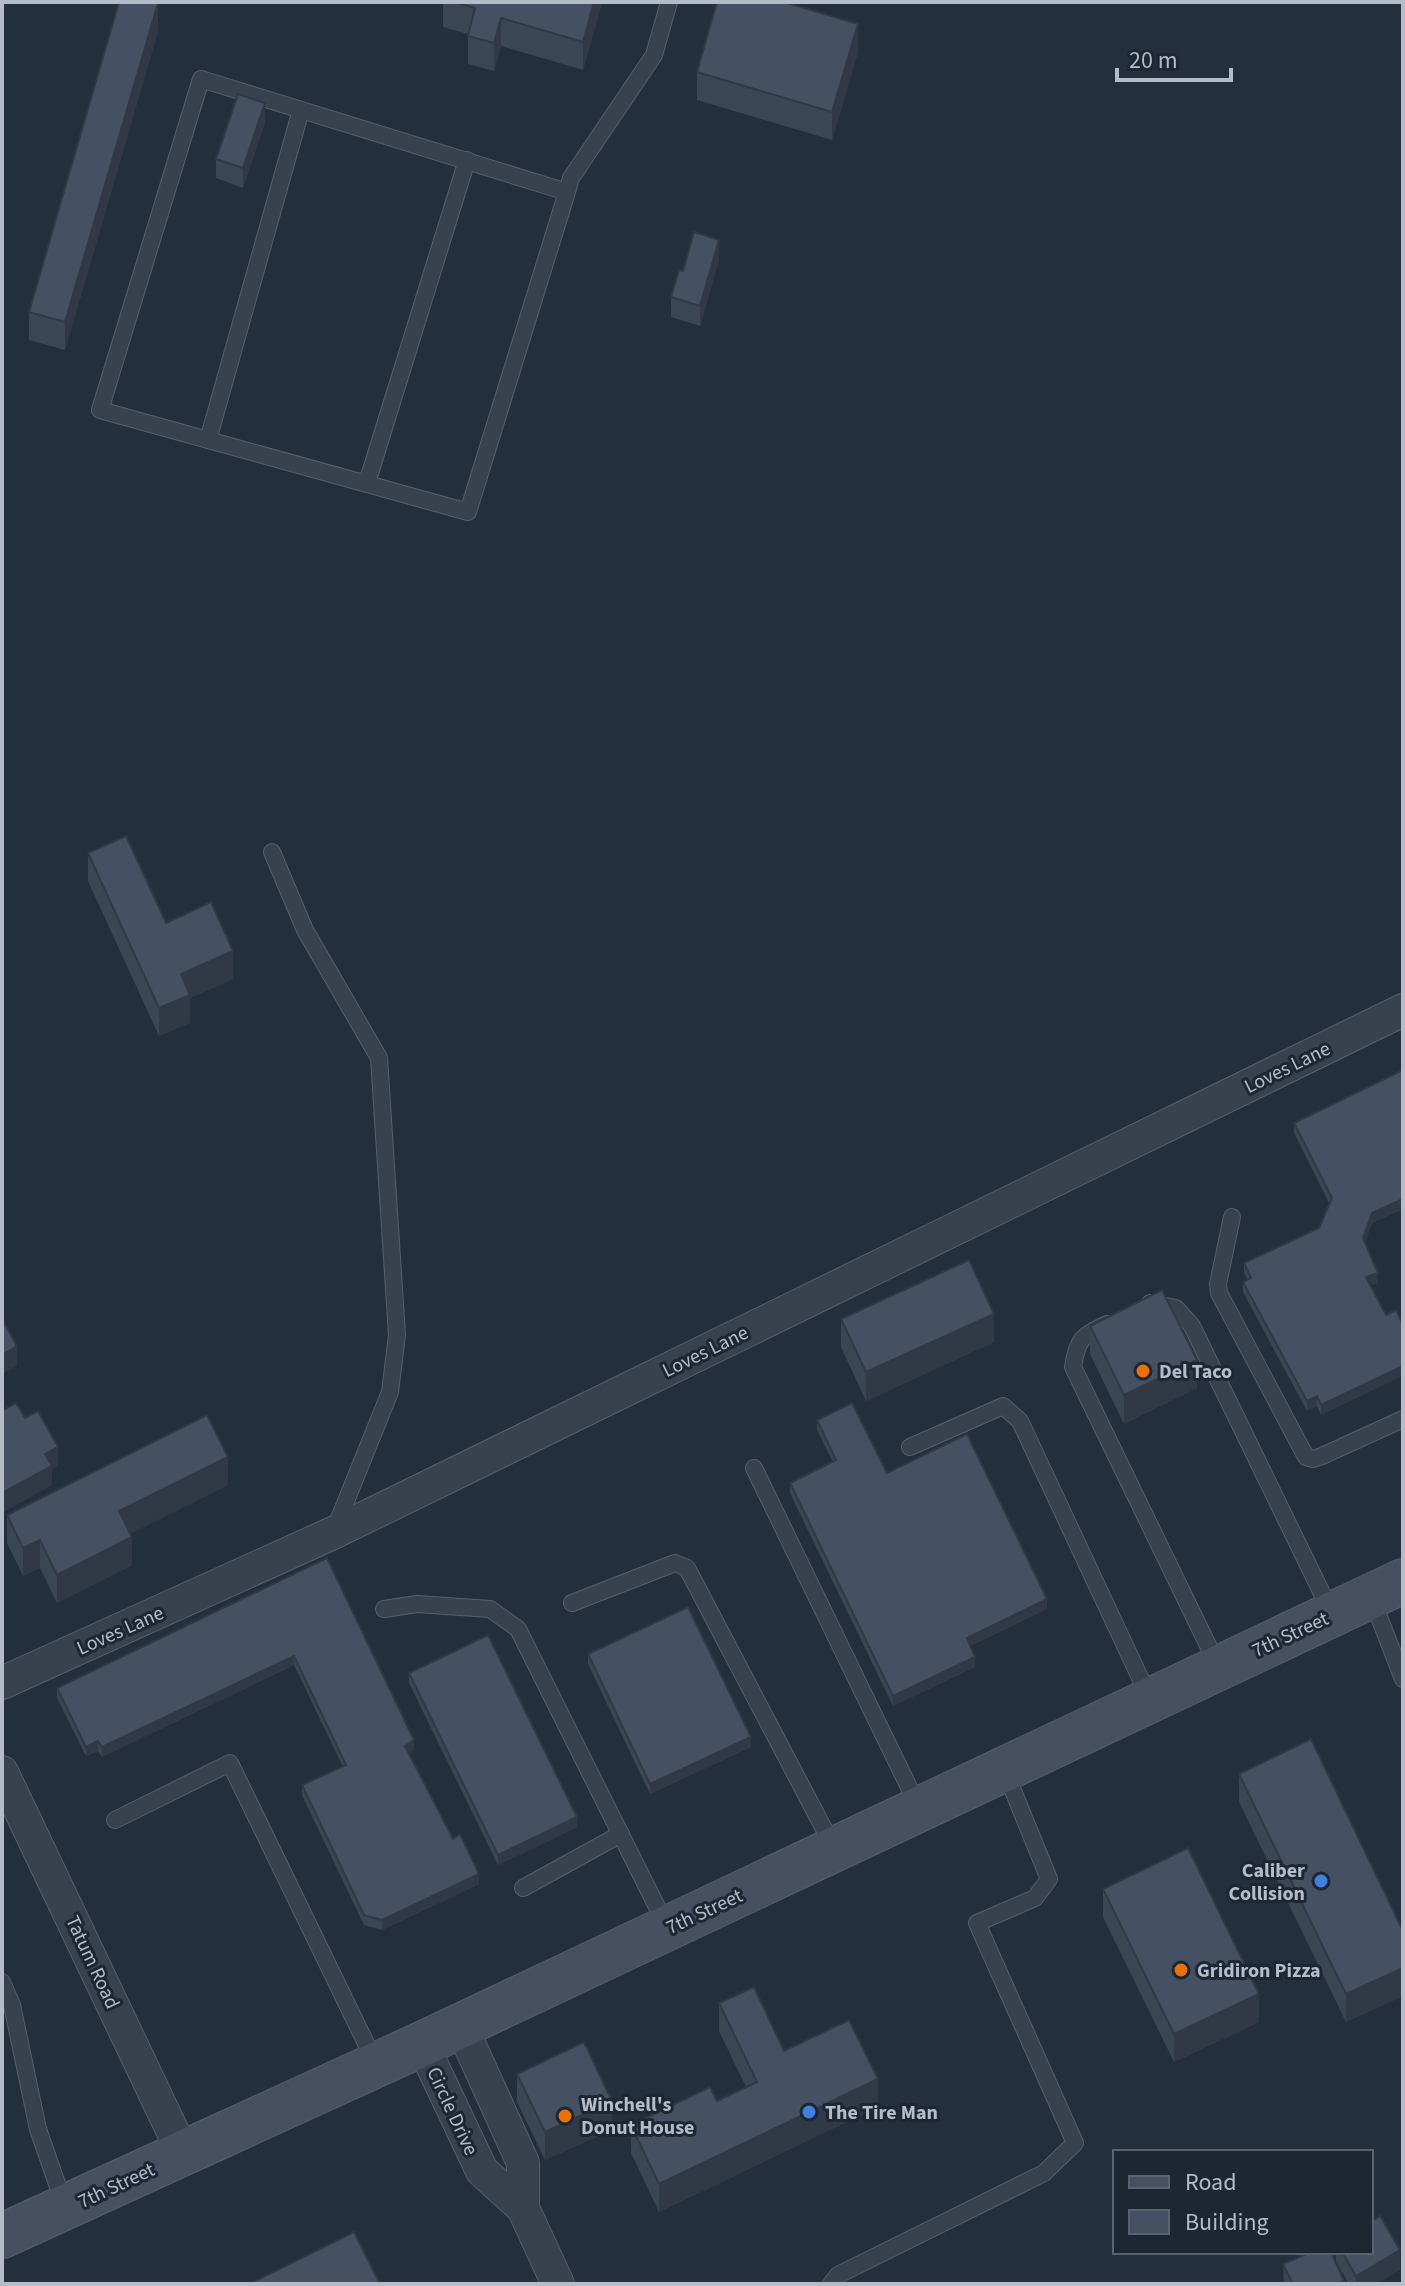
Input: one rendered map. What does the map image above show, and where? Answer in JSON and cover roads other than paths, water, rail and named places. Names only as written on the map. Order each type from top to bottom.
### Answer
[{"type":"main road","name":"7th Street","points":[[2,2236],[461,2026],[1387,1588]]},
{"type":"street","name":"Loves Lane","points":[[2,1683],[333,1533],[1403,1010]]},
{"type":"street","name":"Tatum Road","points":[[6,1790],[183,2153]]},
{"type":"street","name":"Circle Drive","points":[[461,2026],[523,2163],[523,2208]]},
{"type":"street","name":"Circle Drive","points":[[422,2044],[482,2171],[523,2208],[558,2284]]},
{"type":"lane","points":[[567,192],[201,79],[100,410],[468,512],[567,192],[571,178],[654,55],[669,2]]},
{"type":"lane","points":[[208,440],[301,110]]},
{"type":"lane","points":[[367,483],[467,160]]},
{"type":"lane","points":[[272,852],[305,930],[379,1058],[397,1335],[390,1392],[333,1533]]},
{"type":"lane","points":[[1232,1217],[1218,1284],[1219,1293],[1306,1457],[1313,1459],[1322,1456],[1403,1419]]},
{"type":"lane","points":[[1219,1668],[1073,1367],[1076,1348],[1086,1333],[1152,1302],[1176,1308],[1192,1326],[1332,1614]]},
{"type":"lane","points":[[910,1447],[1003,1406],[1020,1421],[1151,1700]]},
{"type":"lane","points":[[754,1468],[920,1809]]},
{"type":"lane","points":[[572,1603],[675,1563],[687,1568],[835,1849]]},
{"type":"lane","points":[[1387,1588],[1403,1679]]},
{"type":"lane","points":[[384,1609],[417,1604],[490,1609],[518,1629],[668,1928]]},
{"type":"lane","points":[[115,1820],[230,1763],[377,2065]]},
{"type":"lane","points":[[831,2284],[838,2275],[1044,2173],[1075,2143],[977,1923],[1035,1898],[1049,1879],[1005,1769]]},
{"type":"lane","points":[[523,1888],[621,1834]]},
{"type":"lane","points":[[2,1982],[12,2005],[38,2129],[65,2209]]},
{"type":"place","name":"Del Taco","points":[[1143,1371]]},
{"type":"place","name":"Caliber Collision","points":[[1321,1881]]},
{"type":"place","name":"Gridiron Pizza","points":[[1181,1970]]},
{"type":"place","name":"The Tire Man","points":[[809,2112]]},
{"type":"place","name":"Winchell's Donut House","points":[[565,2116]]}]
